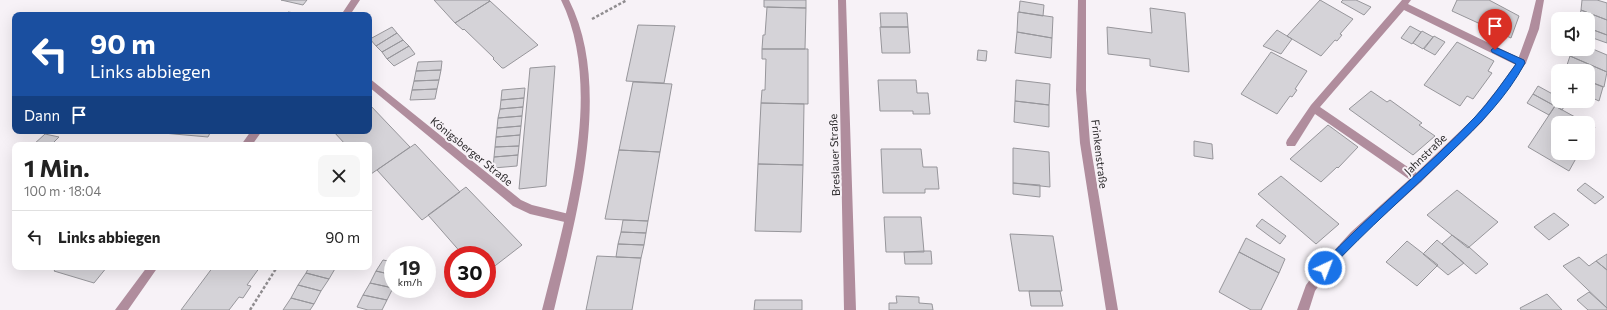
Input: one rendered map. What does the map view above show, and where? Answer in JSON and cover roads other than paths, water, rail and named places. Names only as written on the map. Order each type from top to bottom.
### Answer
[{"type":"street","points":[[347,12],[356,0]]},
{"type":"street","points":[[548,310],[569,218],[582,143],[586,98],[583,63],[576,28],[565,0]]},
{"type":"street","name":"Breslauer Straße","points":[[842,0],[850,310]]},
{"type":"street","name":"Frinkenstraße","points":[[1082,0],[1081,90],[1085,143],[1112,310]]},
{"type":"street","name":"Jahnstraße","points":[[1303,310],[1310,289],[1325,268],[1355,235],[1417,179],[1479,119],[1521,63],[1534,29],[1540,0]]},
{"type":"street","points":[[1291,143],[1314,108],[1404,3],[1521,63]]},
{"type":"street","name":"Königsberger Straße","points":[[372,84],[517,203],[530,209],[569,218]]},
{"type":"street","points":[[1314,108],[1417,179]]},
{"type":"street","points":[[248,142],[255,134]]},
{"type":"street","points":[[120,310],[151,270]]}]
